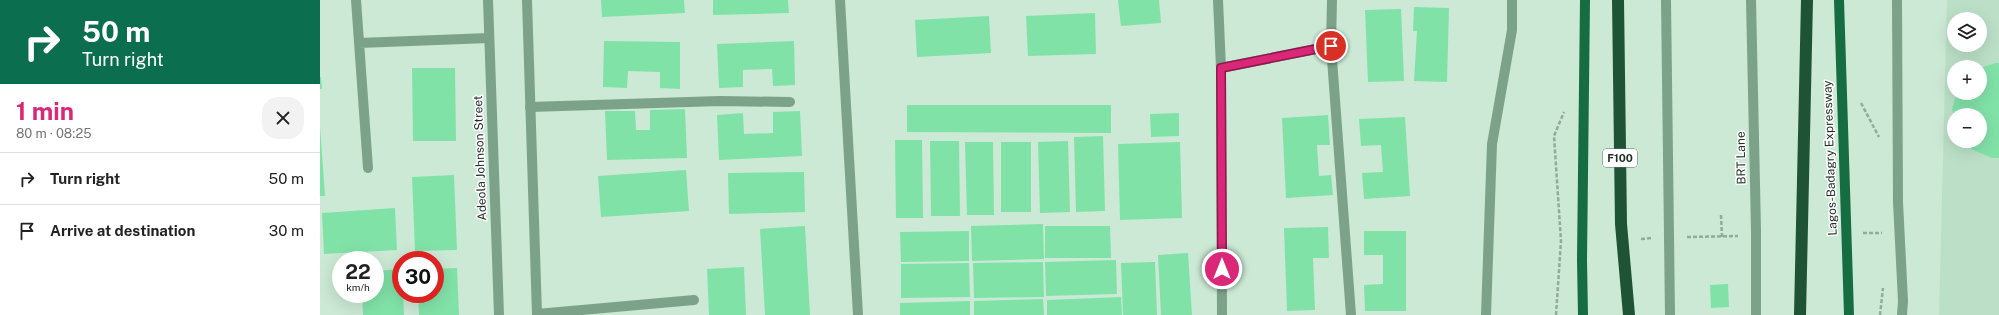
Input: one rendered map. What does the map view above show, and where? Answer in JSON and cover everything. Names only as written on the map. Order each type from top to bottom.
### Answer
[{"type":"highway","name":"F100","points":[[1618,0],[1620,224],[1629,315]]},
{"type":"highway","name":"Lagos-Badagry Expressway","points":[[1800,315],[1806,0]]},
{"type":"main road","points":[[1583,315],[1582,260],[1585,0]]},
{"type":"main road","name":"Lagos-Badagry Expressway","points":[[1839,0],[1848,315]]},
{"type":"street","points":[[356,0],[368,168]]},
{"type":"street","name":"Adeola Johnson Street","points":[[488,0],[499,315]]},
{"type":"street","points":[[527,0],[537,315],[694,300]]},
{"type":"street","points":[[840,0],[858,315]]},
{"type":"street","points":[[1218,0],[1221,68],[1222,315]]},
{"type":"street","points":[[1332,0],[1331,46],[1352,315]]},
{"type":"street","points":[[1486,315],[1492,144],[1512,30],[1512,0]]},
{"type":"street","points":[[1666,0],[1670,315]]},
{"type":"street","name":"BRT Lane","points":[[1751,0],[1756,230],[1756,315]]},
{"type":"street","points":[[1897,0],[1898,202],[1904,301],[1902,315]]},
{"type":"street","points":[[359,43],[489,38]]},
{"type":"street","points":[[1221,68],[1331,46]]},
{"type":"street","points":[[530,107],[720,101],[790,102]]},
{"type":"path","points":[[1554,136],[1561,241],[1556,315]]},
{"type":"path","points":[[1720,215],[1722,237]]},
{"type":"path","points":[[1855,233],[1887,232]]},
{"type":"path","points":[[1683,238],[1745,236]]},
{"type":"path","points":[[1637,239],[1653,238]]},
{"type":"path","points":[[1561,241],[1568,240]]},
{"type":"shaded area","points":[[1947,0],[1999,0],[1999,315],[1939,315]]},
{"type":"building","points":[[601,0],[684,0],[685,13],[602,17]]},
{"type":"building","points":[[713,0],[788,0],[789,13],[713,15]]},
{"type":"building","points":[[1118,0],[1159,0],[1161,23],[1121,26]]},
{"type":"building","points":[[1414,7],[1449,8],[1447,82],[1414,81],[1417,31],[1413,31]]},
{"type":"building","points":[[1401,9],[1404,81],[1368,82],[1365,10]]},
{"type":"building","points":[[1095,13],[1096,54],[1028,56],[1026,16]]},
{"type":"building","points":[[989,16],[991,53],[917,57],[915,20]]},
{"type":"building","points":[[604,41],[680,42],[680,89],[660,88],[660,72],[628,71],[627,88],[603,87]]},
{"type":"building","points":[[794,41],[795,85],[773,86],[772,69],[743,70],[743,87],[719,88],[717,44]]},
{"type":"building","points":[[1999,63],[1999,158],[1992,158],[1970,148],[1987,148],[1987,108],[1952,108],[1955,100],[1987,100],[1987,66]]},
{"type":"building","points":[[412,68],[455,68],[456,141],[413,141]]},
{"type":"building","points":[[321,77],[322,89],[320,89]]},
{"type":"building","points":[[907,105],[1111,105],[1111,133],[907,132]]},
{"type":"building","points":[[685,109],[687,158],[607,160],[605,111],[635,111],[636,130],[650,130],[650,110]]},
{"type":"building","points":[[800,111],[802,156],[719,160],[717,115],[743,113],[744,134],[773,133],[773,112]]},
{"type":"building","points":[[1179,113],[1179,136],[1151,137],[1150,114]]},
{"type":"building","points":[[1328,115],[1330,145],[1317,145],[1319,176],[1331,175],[1333,195],[1286,198],[1282,118]]},
{"type":"building","points":[[1405,117],[1410,196],[1364,199],[1362,173],[1383,172],[1381,145],[1361,146],[1359,119]]},
{"type":"building","points":[[320,126],[325,196],[320,196]]},
{"type":"building","points":[[1103,136],[1105,211],[1076,212],[1074,137]]},
{"type":"building","points":[[895,140],[922,140],[923,218],[896,218]]},
{"type":"building","points":[[930,141],[959,141],[960,216],[931,216]]},
{"type":"building","points":[[1068,141],[1070,212],[1040,213],[1038,142]]},
{"type":"building","points":[[965,142],[993,142],[994,215],[967,215]]},
{"type":"building","points":[[1001,142],[1031,142],[1031,212],[1001,212]]},
{"type":"building","points":[[1180,142],[1182,218],[1120,220],[1118,144]]},
{"type":"building","points":[[686,170],[689,211],[601,217],[598,176]]},
{"type":"building","points":[[804,172],[805,212],[729,214],[728,173]]},
{"type":"building","points":[[454,175],[457,250],[415,251],[412,177]]},
{"type":"building","points":[[395,208],[397,250],[332,251],[332,254],[324,254],[322,213]]},
{"type":"building","points":[[1043,224],[1044,259],[972,261],[971,226]]},
{"type":"building","points":[[805,226],[810,315],[765,315],[760,229]]},
{"type":"building","points":[[1045,226],[1110,226],[1111,258],[1045,258]]},
{"type":"building","points":[[1328,227],[1329,258],[1313,258],[1315,310],[1287,311],[1284,228]]},
{"type":"building","points":[[969,231],[969,261],[901,262],[900,232]]},
{"type":"building","points":[[1364,231],[1406,231],[1406,311],[1365,311],[1364,285],[1383,284],[1383,255],[1364,255]]},
{"type":"building","points":[[1188,253],[1192,315],[1161,315],[1158,255]]},
{"type":"building","points":[[1116,260],[1117,294],[1046,296],[1045,262]]},
{"type":"building","points":[[1043,262],[1044,297],[974,298],[973,263]]},
{"type":"building","points":[[1155,262],[1157,315],[1123,315],[1121,263]]},
{"type":"building","points":[[969,263],[970,297],[901,298],[901,264]]},
{"type":"building","points":[[744,267],[746,315],[709,315],[707,269]]},
{"type":"building","points":[[457,268],[459,315],[419,315],[418,303],[444,303],[444,269]]},
{"type":"building","points":[[384,270],[392,270],[392,303],[403,303],[404,315],[363,315],[362,303],[384,303]]},
{"type":"building","points":[[1728,284],[1729,307],[1711,308],[1710,285]]},
{"type":"building","points":[[1121,297],[1122,315],[1047,315],[1047,300]]},
{"type":"building","points":[[1043,299],[1044,315],[974,315],[974,301]]},
{"type":"building","points":[[970,301],[970,315],[900,315],[900,303]]},
{"type":"route","points":[[1222,269],[1221,68],[1331,46]]}]
